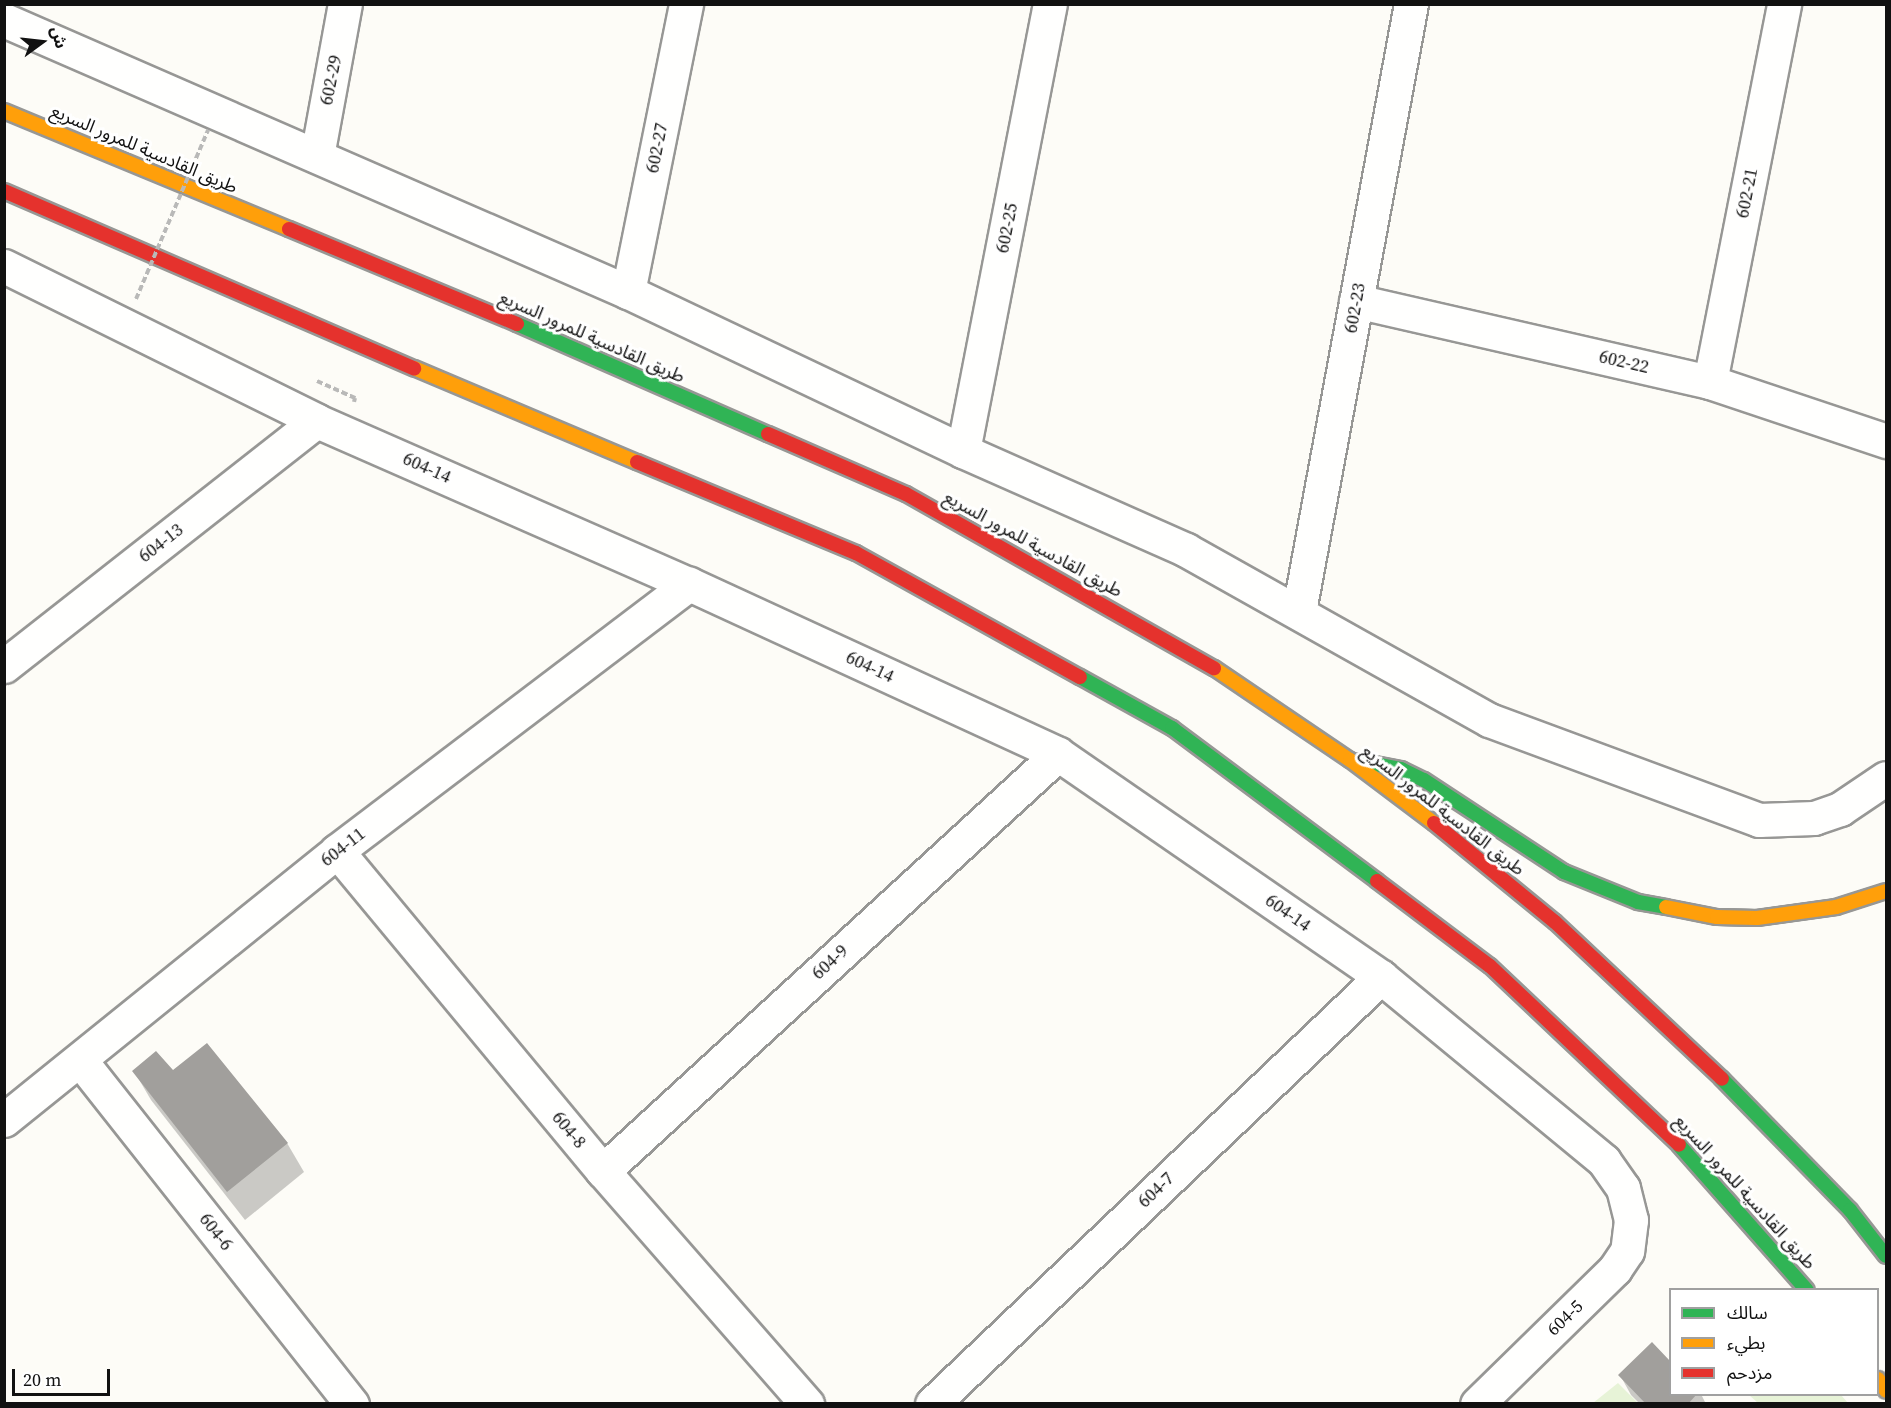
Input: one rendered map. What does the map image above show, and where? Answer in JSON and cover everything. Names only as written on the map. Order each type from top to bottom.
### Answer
[{"type":"highway","name":"طريق القادسية للمرور السريع","points":[[4,111],[492,313],[906,494],[1154,631],[1254,693],[1350,760],[1455,838],[1555,922],[1711,1068],[1850,1210],[1887,1256]]},
{"type":"highway","name":"طريق القادسية للمرور السريع","points":[[4,191],[473,394],[856,553],[1172,728],[1490,966],[1659,1123],[1805,1288]]},
{"type":"highway","points":[[1350,760],[1393,767],[1424,780],[1564,872],[1638,902],[1717,917],[1757,918],[1836,908],[1887,891]]},
{"type":"street","name":"602-29","points":[[316,156],[345,4]]},
{"type":"street","name":"602-27","points":[[628,292],[686,4]]},
{"type":"street","name":"602-25","points":[[963,451],[1050,4]]},
{"type":"street","name":"602-23","points":[[1299,611],[1411,4]]},
{"type":"street","name":"602-21","points":[[1710,382],[1784,4]]},
{"type":"street","points":[[4,20],[628,292],[963,451],[1186,550],[1299,611],[1358,650],[1489,720],[1732,813],[1768,820],[1814,818],[1840,809],[1887,778]]},
{"type":"street","name":"604-14","points":[[4,267],[317,421],[689,584],[1058,754],[1381,977],[1604,1161],[1623,1188],[1631,1220]]},
{"type":"street","name":"602-22","points":[[1356,301],[1710,382],[1887,441]]},
{"type":"street","name":"604-13","points":[[4,666],[317,421]]},
{"type":"street","name":"604-11","points":[[4,1120],[337,851],[689,584]]},
{"type":"street","name":"604-9","points":[[603,1171],[1058,754]]},
{"type":"street","name":"604-8","points":[[337,851],[603,1171],[807,1404]]},
{"type":"street","name":"604-7","points":[[932,1404],[1381,977]]},
{"type":"street","name":"604-6","points":[[80,1060],[352,1404]]},
{"type":"street","name":"604-5","points":[[1477,1404],[1615,1269],[1627,1251],[1631,1220]]},
{"type":"path","points":[[136,299],[208,130]]},
{"type":"green space","points":[[1618,1383],[1638,1403],[1593,1403]]},
{"type":"green space","points":[[1750,1396],[1842,1396],[1848,1403],[1758,1403]]},
{"type":"building","points":[[207,1043],[288,1143],[227,1192],[132,1071],[156,1051],[173,1070]]},
{"type":"building","points":[[1652,1342],[1669,1360],[1669,1396],[1695,1396],[1688,1404],[1646,1404],[1618,1375]]},
{"type":"traffic: fast","points":[[517,324],[768,434]]},
{"type":"traffic: fast","points":[[1080,677],[1172,728],[1377,881]]},
{"type":"traffic: fast","points":[[1360,761],[1401,769],[1424,780],[1564,872],[1638,902],[1666,907]]},
{"type":"traffic: fast","points":[[1722,1079],[1850,1210],[1886,1256]]},
{"type":"traffic: fast","points":[[1679,1145],[1805,1288]]},
{"type":"traffic: slow","points":[[4,111],[289,229]]},
{"type":"traffic: slow","points":[[414,368],[637,462]]},
{"type":"traffic: slow","points":[[1214,668],[1350,760],[1434,823]]},
{"type":"traffic: slow","points":[[1666,907],[1717,917],[1757,918],[1836,907],[1886,891]]},
{"type":"traffic: slow","points":[[1879,1380],[1886,1391]]},
{"type":"traffic: jam","points":[[4,191],[414,368]]},
{"type":"traffic: jam","points":[[289,229],[517,324]]},
{"type":"traffic: jam","points":[[768,434],[906,494],[1214,668]]},
{"type":"traffic: jam","points":[[637,462],[856,553],[1080,677]]},
{"type":"traffic: jam","points":[[1434,823],[1555,922],[1722,1079]]},
{"type":"traffic: jam","points":[[1377,881],[1490,966],[1679,1145]]}]
